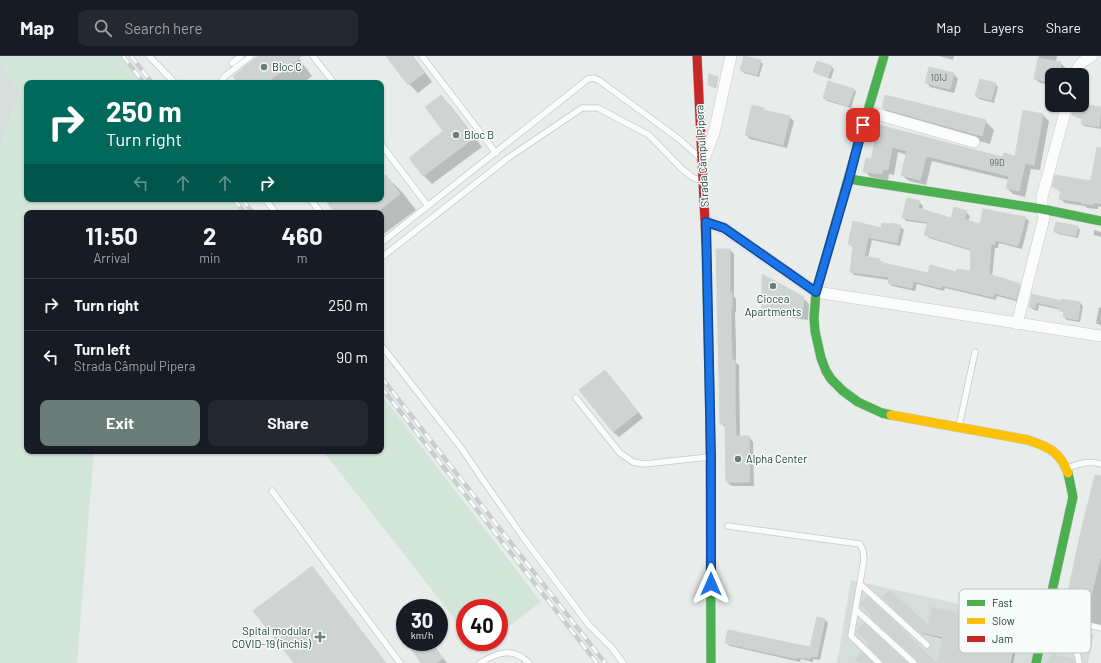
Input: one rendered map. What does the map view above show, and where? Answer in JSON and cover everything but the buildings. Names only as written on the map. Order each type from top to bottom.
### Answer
[{"type":"street","name":"Strada Câmpul Pipera","points":[[697,56],[706,222],[711,457],[711,663]]},
{"type":"street","points":[[703,161],[714,133],[731,56]]},
{"type":"street","points":[[884,56],[866,112],[849,179],[816,292],[813,310],[814,328],[820,353],[826,371],[838,386],[866,407],[882,413],[1028,440],[1046,446],[1060,457],[1067,468],[1072,482],[1073,497],[1053,589]]},
{"type":"street","points":[[1077,68],[1085,59],[1092,56]]},
{"type":"street","points":[[866,112],[974,142]]},
{"type":"street","points":[[1017,324],[1044,218],[1042,197],[1065,112]]},
{"type":"street","points":[[849,179],[1042,209],[1101,221]]},
{"type":"street","points":[[706,222],[724,228],[816,292],[1101,336]]},
{"type":"street","points":[[1036,663],[1038,653]]},
{"type":"lane","points":[[149,56],[172,80]]},
{"type":"lane","points":[[232,63],[241,56]]},
{"type":"lane","points":[[222,80],[250,56]]},
{"type":"lane","points":[[313,56],[332,80]]},
{"type":"lane","points":[[422,56],[496,153]]},
{"type":"lane","points":[[384,242],[588,79],[594,78],[600,81],[679,139],[703,161]]},
{"type":"lane","points":[[384,256],[508,158],[582,108],[598,108],[649,135],[682,169],[692,177],[704,182]]},
{"type":"lane","points":[[384,148],[428,206]]},
{"type":"lane","points":[[312,202],[319,210]]},
{"type":"lane","points":[[384,349],[462,449],[487,486],[589,625],[612,648],[623,663]]},
{"type":"lane","points":[[958,427],[975,352]]},
{"type":"lane","points":[[576,398],[620,453],[633,462],[644,464],[711,457]]},
{"type":"lane","points":[[1067,468],[1083,462],[1101,464]]},
{"type":"lane","points":[[272,491],[400,663]]},
{"type":"lane","points":[[728,526],[860,544],[864,555],[851,636],[879,663]]},
{"type":"lane","points":[[860,584],[927,645]]},
{"type":"lane","points":[[856,610],[914,663]]},
{"type":"lane","points":[[1091,626],[1101,628]]},
{"type":"lane","points":[[480,663],[505,653],[519,654],[529,663]]},
{"type":"lane","points":[[1077,653],[1079,663]]},
{"type":"shaded area","points":[[0,65],[20,90],[0,147]]},
{"type":"shaded area","points":[[851,580],[959,604],[959,653],[1090,653],[1088,663],[837,663]]},
{"type":"shaded area","points":[[1091,633],[1094,634],[1091,648]]},
{"type":"green space","points":[[0,56],[120,56],[139,80],[24,80],[24,202],[233,202],[240,210],[24,210],[24,454],[94,454],[77,663],[0,663],[0,147],[20,90],[0,65]]},
{"type":"green space","points":[[384,398],[541,602],[508,627],[508,599],[456,599],[456,621],[448,610],[448,599],[439,599],[325,454],[384,454]]},
{"type":"railway","points":[[123,56],[142,80]]},
{"type":"railway","points":[[131,56],[150,80]]},
{"type":"railway","points":[[236,202],[243,210]]},
{"type":"railway","points":[[244,202],[251,210]]},
{"type":"railway","points":[[384,381],[605,663]]},
{"type":"railway","points":[[384,391],[597,663]]},
{"type":"traffic: fast","points":[[884,56],[816,292],[814,318],[815,331],[821,358],[831,379],[843,391],[858,402],[882,413],[891,415]]},
{"type":"traffic: fast","points":[[849,179],[1042,209],[1101,221]]},
{"type":"traffic: fast","points":[[710,410],[711,663]]},
{"type":"traffic: fast","points":[[1052,589],[1073,497],[1068,473]]},
{"type":"traffic: fast","points":[[1036,663],[1038,653]]},
{"type":"traffic: slow","points":[[706,243],[710,410]]},
{"type":"traffic: slow","points":[[891,415],[1028,440],[1053,451],[1061,460],[1068,473]]},
{"type":"traffic: jam","points":[[697,56],[706,243]]},
{"type":"place","name":"Bloc C","points":[[264,67]]},
{"type":"place","name":"Bloc B","points":[[456,135]]},
{"type":"place","name":"Ciocea Apartments","points":[[773,286]]},
{"type":"place","name":"Alpha Center","points":[[738,459]]},
{"type":"place","name":"Spital modular COVID-19 (închis)","points":[[320,637]]},
{"type":"route","points":[[711,584],[711,457],[706,222],[724,228],[816,292],[863,125]]}]
